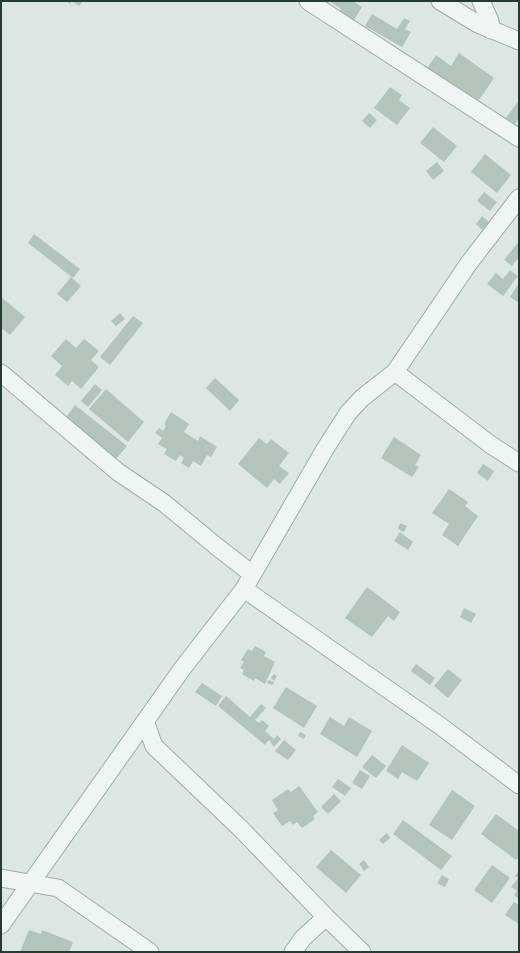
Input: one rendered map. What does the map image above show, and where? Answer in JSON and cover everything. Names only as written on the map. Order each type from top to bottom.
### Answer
[{"type":"street","points":[[308,1],[519,138]]},
{"type":"street","points":[[440,1],[478,24],[519,41]]},
{"type":"street","points":[[481,1],[490,20],[491,30]]},
{"type":"street","points":[[1,925],[49,860],[182,669],[244,589],[325,449],[348,413],[362,398],[394,372],[468,264],[519,198]]},
{"type":"street","points":[[394,372],[519,463]]},
{"type":"street","points":[[1,373],[102,459],[164,503],[252,574]]},
{"type":"street","points":[[244,589],[439,725],[519,785]]},
{"type":"street","points":[[145,721],[154,746],[240,828],[362,952]]},
{"type":"street","points":[[128,745],[154,746]]},
{"type":"street","points":[[49,860],[58,888]]},
{"type":"street","points":[[1,878],[31,885],[58,888],[150,952]]},
{"type":"street","points":[[293,952],[303,938],[326,917]]},
{"type":"building","points":[[72,1],[83,1],[79,6]]},
{"type":"building","points":[[329,1],[353,1],[362,7],[352,23],[338,14],[341,9]]},
{"type":"building","points":[[372,14],[397,29],[404,18],[410,21],[405,29],[411,32],[402,47],[365,26]]},
{"type":"building","points":[[459,53],[494,78],[479,100],[472,96],[469,100],[462,95],[465,91],[457,87],[455,90],[426,70],[436,55],[451,66]]},
{"type":"building","points":[[390,87],[402,95],[399,100],[410,108],[397,125],[374,108]]},
{"type":"building","points":[[519,100],[519,121],[518,120],[515,124],[506,118]]},
{"type":"building","points":[[369,113],[377,120],[370,128],[362,121]]},
{"type":"building","points":[[433,127],[457,146],[444,162],[420,143]]},
{"type":"building","points":[[485,154],[511,175],[497,193],[471,172]]},
{"type":"building","points":[[437,162],[444,171],[433,180],[426,171]]},
{"type":"building","points":[[484,192],[497,202],[490,211],[477,201]]},
{"type":"building","points":[[482,216],[489,222],[482,230],[476,224]]},
{"type":"building","points":[[34,234],[80,269],[73,278],[28,243]]},
{"type":"building","points":[[519,241],[519,257],[512,266],[504,260]]},
{"type":"building","points":[[510,270],[518,276],[503,296],[487,284],[496,273],[503,279]]},
{"type":"building","points":[[71,277],[81,286],[67,302],[57,294]]},
{"type":"building","points":[[519,283],[519,303],[510,297]]},
{"type":"building","points":[[1,297],[25,317],[10,335],[3,329],[1,331]]},
{"type":"building","points":[[120,313],[125,319],[116,326],[111,321]]},
{"type":"building","points":[[133,316],[143,323],[110,365],[100,357]]},
{"type":"building","points":[[66,339],[76,348],[84,339],[99,351],[91,360],[99,367],[81,389],[72,381],[68,386],[55,375],[62,366],[51,356]]},
{"type":"building","points":[[215,378],[239,400],[230,411],[206,388]]},
{"type":"building","points":[[95,384],[102,390],[88,407],[81,401]]},
{"type":"building","points":[[106,389],[144,422],[128,442],[89,409]]},
{"type":"building","points":[[75,405],[127,446],[115,460],[64,420]]},
{"type":"building","points":[[171,412],[189,424],[184,432],[198,441],[200,436],[217,447],[211,457],[207,455],[201,466],[193,461],[189,468],[181,463],[184,458],[180,455],[176,461],[164,454],[167,449],[158,444],[162,438],[155,433],[159,428],[163,431],[166,426],[164,424]]},
{"type":"building","points":[[394,437],[421,455],[415,465],[419,467],[412,477],[381,458]]},
{"type":"building","points":[[259,438],[267,444],[271,439],[289,453],[279,466],[289,473],[280,484],[274,479],[267,488],[238,464]]},
{"type":"building","points":[[483,464],[494,471],[488,481],[477,473]]},
{"type":"building","points":[[449,489],[468,502],[465,506],[478,516],[458,546],[442,535],[449,524],[432,513]]},
{"type":"building","points":[[400,523],[407,526],[404,532],[398,529]]},
{"type":"building","points":[[400,532],[413,542],[408,550],[394,541]]},
{"type":"building","points":[[367,587],[400,612],[394,621],[388,616],[372,637],[345,618]]},
{"type":"building","points":[[464,608],[476,614],[471,623],[460,617]]},
{"type":"building","points":[[255,646],[266,652],[264,656],[275,662],[265,684],[255,678],[254,681],[242,674],[244,670],[240,668],[244,662],[241,660],[248,649],[252,651]]},
{"type":"building","points":[[416,664],[435,678],[430,685],[411,671]]},
{"type":"building","points":[[448,669],[462,680],[448,698],[434,686]]},
{"type":"building","points":[[274,674],[277,676],[274,681],[271,678]]},
{"type":"building","points":[[269,680],[274,682],[273,685],[267,683]]},
{"type":"building","points":[[202,683],[222,696],[216,706],[195,692]]},
{"type":"building","points":[[286,687],[317,706],[304,728],[273,708]]},
{"type":"building","points":[[226,696],[250,717],[261,704],[266,708],[255,720],[259,723],[262,720],[269,726],[265,731],[274,739],[277,735],[281,739],[274,747],[269,740],[265,745],[218,706]]},
{"type":"building","points":[[330,717],[344,726],[349,717],[372,731],[357,757],[320,734]]},
{"type":"building","points":[[300,732],[306,735],[304,739],[298,736]]},
{"type":"building","points":[[284,740],[296,750],[288,760],[275,751]]},
{"type":"building","points":[[402,745],[429,763],[417,781],[402,772],[398,779],[386,771]]},
{"type":"building","points":[[372,755],[386,766],[376,778],[362,767]]},
{"type":"building","points":[[360,770],[370,776],[362,789],[352,783]]},
{"type":"building","points":[[338,779],[351,788],[345,796],[332,787]]},
{"type":"building","points":[[299,786],[318,812],[313,816],[315,819],[302,828],[297,822],[293,825],[290,821],[282,826],[273,813],[278,810],[272,800],[288,789],[291,792]]},
{"type":"building","points":[[452,790],[475,806],[452,840],[429,825]]},
{"type":"building","points":[[334,794],[341,801],[328,814],[321,807]]},
{"type":"building","points":[[496,814],[519,831],[519,857],[516,860],[481,834]]},
{"type":"building","points":[[403,820],[452,856],[441,870],[393,834]]},
{"type":"building","points":[[387,833],[390,838],[383,844],[379,840]]},
{"type":"building","points":[[331,850],[361,875],[346,893],[316,867]]},
{"type":"building","points":[[364,860],[369,867],[364,871],[359,864]]},
{"type":"building","points":[[492,865],[510,878],[492,903],[474,890]]},
{"type":"building","points":[[519,870],[519,899],[514,895],[517,891],[511,887],[518,878],[515,876]]},
{"type":"building","points":[[442,875],[449,879],[445,887],[437,883]]},
{"type":"building","points":[[514,902],[519,905],[519,924],[505,915]]},
{"type":"building","points":[[29,930],[41,934],[42,930],[73,942],[69,952],[20,952]]}]
